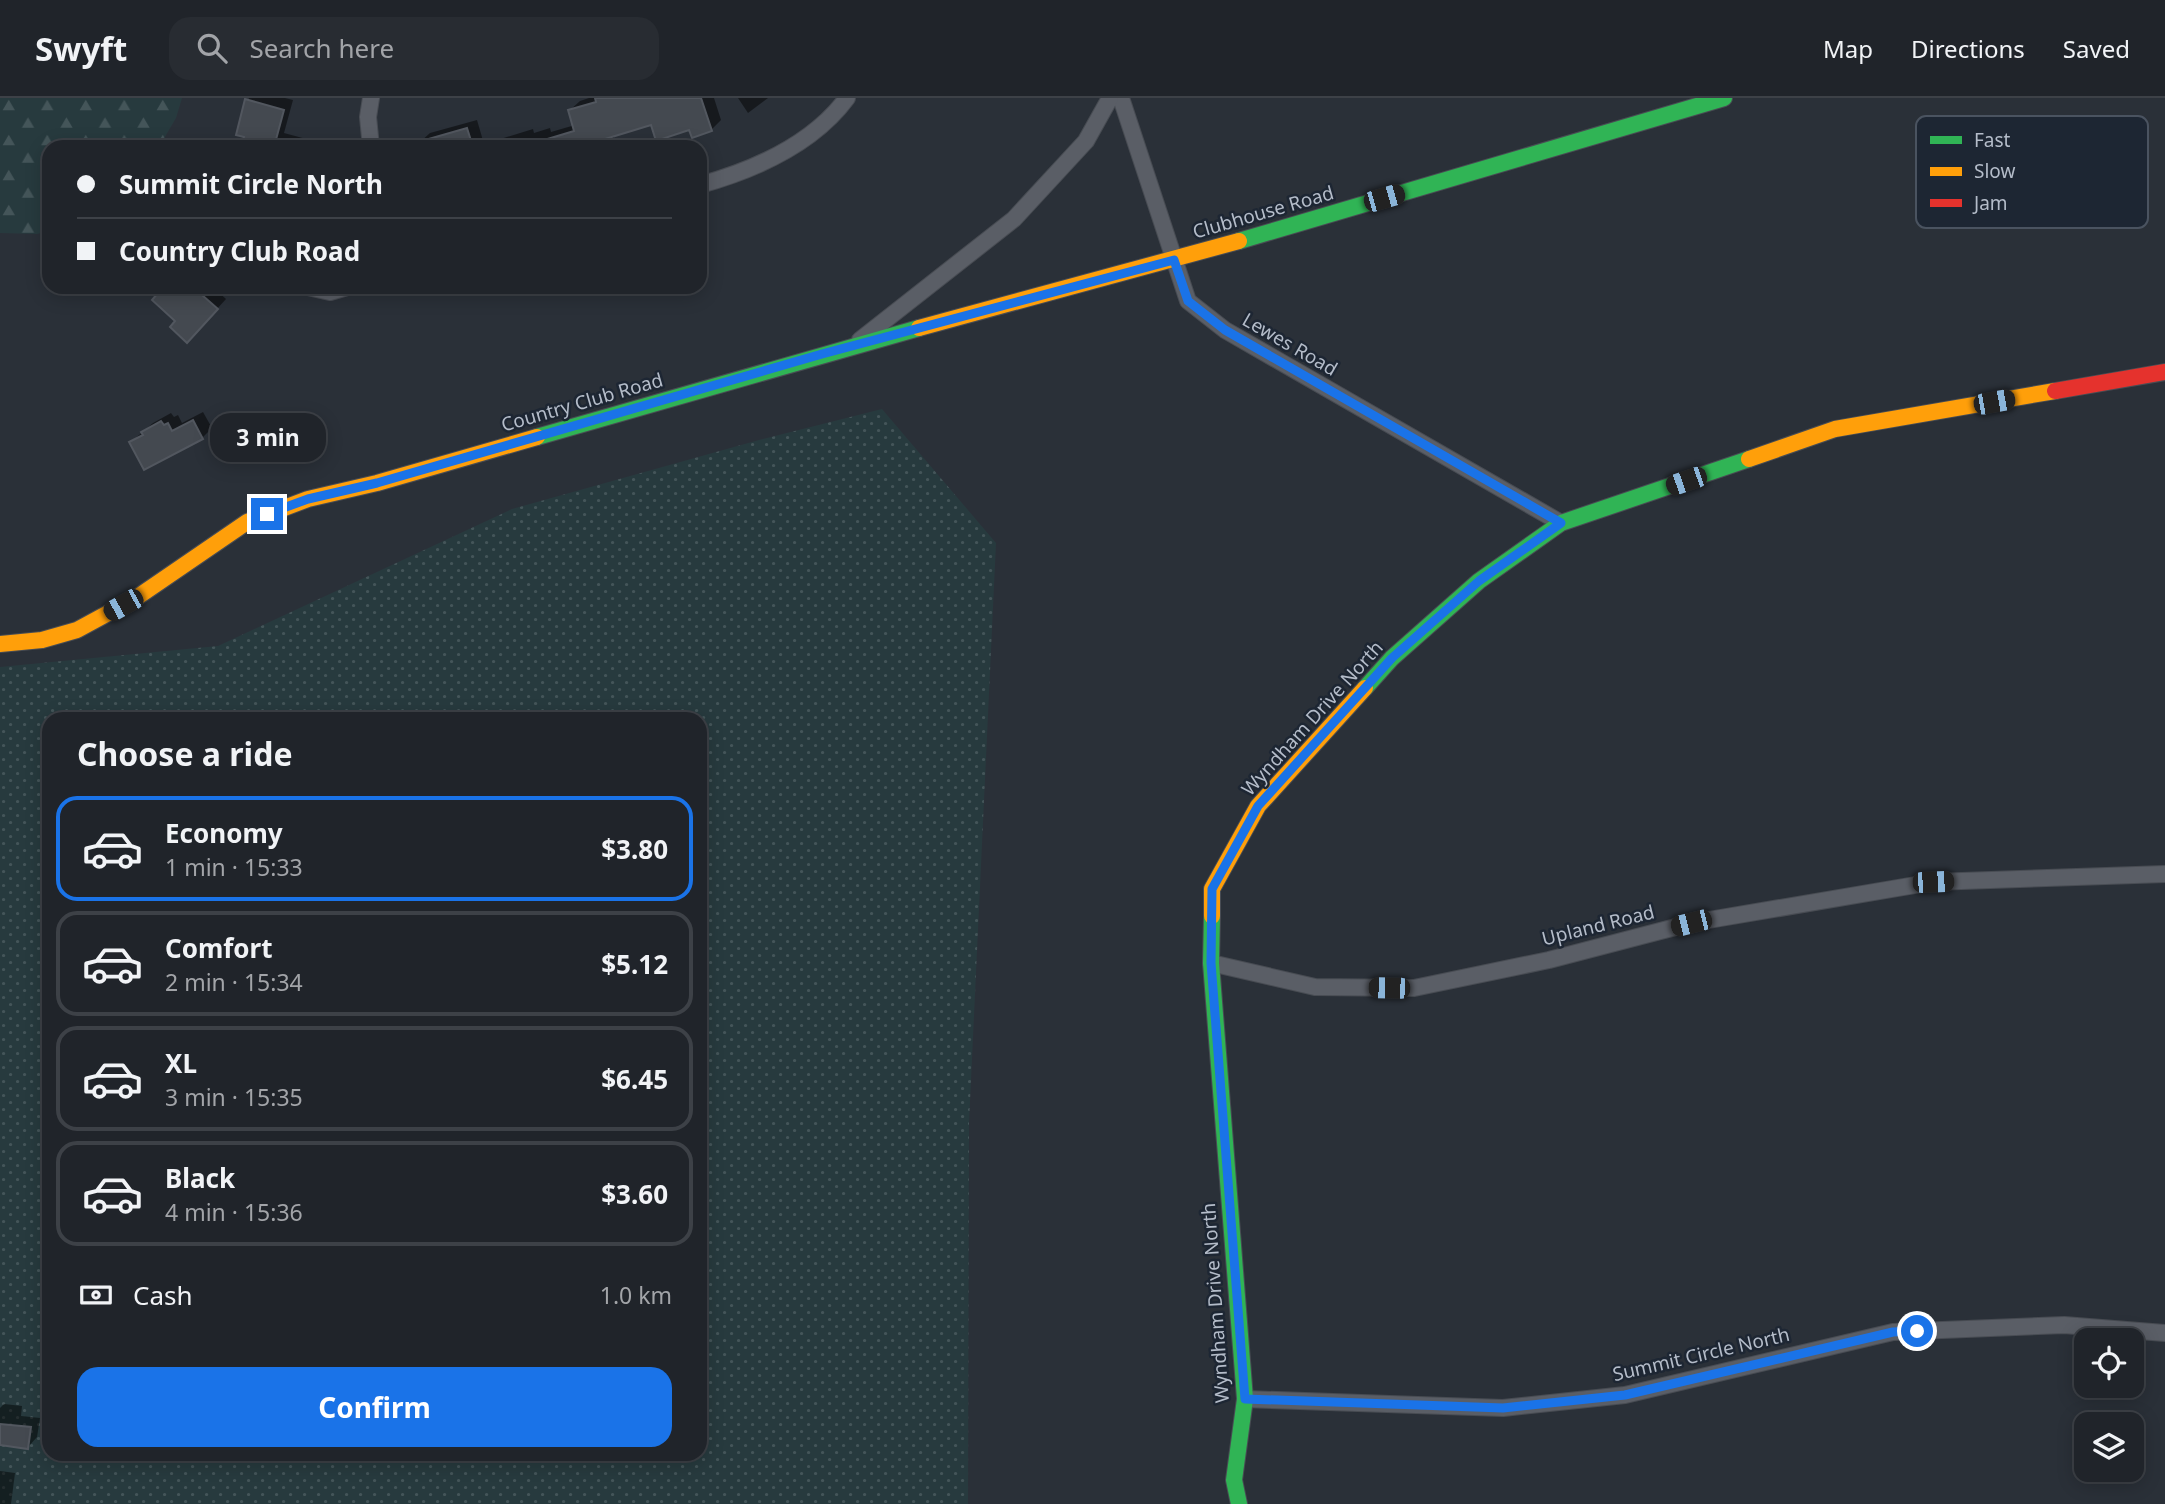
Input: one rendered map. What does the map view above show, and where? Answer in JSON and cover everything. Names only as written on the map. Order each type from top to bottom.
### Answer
[{"type":"street","points":[[370,140],[368,117],[371,98]]},
{"type":"street","points":[[707,183],[723,179],[787,150],[838,110],[847,98]]},
{"type":"street","name":"Country Club Road","points":[[0,644],[42,640],[77,630],[136,598],[247,522],[308,499],[377,483],[852,346],[1014,219],[1086,141],[1110,98]]},
{"type":"street","name":"Lewes Road","points":[[1121,98],[1188,301],[1225,330],[1561,523]]},
{"type":"street","name":"Clubhouse Road","points":[[852,346],[1174,260],[1724,98]]},
{"type":"street","name":"Wyndham Drive North","points":[[1240,1504],[1234,1480],[1245,1399],[1211,963],[1212,889],[1258,806],[1392,658],[1479,581],[1561,523],[1835,429],[2165,372]]},
{"type":"street","name":"Upland Road","points":[[1211,963],[1315,986],[1414,988],[1549,960],[1691,923],[1933,882],[2165,874]]},
{"type":"street","name":"Summit Circle North","points":[[1245,1399],[1503,1408],[1625,1395],[1893,1332],[2064,1325],[2165,1333]]},
{"type":"green space","points":[[0,98],[182,98],[176,118],[163,140],[42,140],[42,233],[0,233]]},
{"type":"green space","points":[[882,409],[996,543],[969,1123],[968,1504],[0,1504],[0,667],[218,646],[512,509],[759,440]]},
{"type":"building","points":[[595,98],[701,98],[712,131],[692,138],[689,130],[656,140],[651,125],[602,140],[544,140],[574,131],[568,110],[596,102]]},
{"type":"building","points":[[245,99],[284,110],[276,140],[243,140],[244,137],[236,135]]},
{"type":"building","points":[[467,128],[471,140],[425,140]]},
{"type":"building","points":[[157,294],[201,294],[218,309],[187,343],[170,327],[175,321],[152,300]]},
{"type":"building","points":[[193,420],[203,439],[144,470],[129,442],[161,421],[164,425],[168,423],[172,431]]},
{"type":"building","points":[[0,1424],[31,1427],[28,1449],[0,1445]]},
{"type":"traffic: fast","points":[[1239,241],[1724,98]]},
{"type":"traffic: fast","points":[[537,437],[919,328]]},
{"type":"traffic: fast","points":[[1365,688],[1392,658],[1479,581],[1561,523],[1749,459]]},
{"type":"traffic: fast","points":[[1212,916],[1211,963],[1245,1399],[1234,1480],[1239,1504]]},
{"type":"traffic: slow","points":[[919,328],[1239,241]]},
{"type":"traffic: slow","points":[[1749,459],[1835,429],[2055,391]]},
{"type":"traffic: slow","points":[[0,644],[42,640],[77,630],[136,598],[247,522],[308,499],[377,483],[537,437]]},
{"type":"traffic: slow","points":[[1212,916],[1212,889],[1258,806],[1365,688]]},
{"type":"traffic: jam","points":[[2055,391],[2165,372]]},
{"type":"route","points":[[267,514],[308,499],[377,483],[822,354],[1174,260],[1188,301],[1225,330],[1561,523],[1479,581],[1392,658],[1258,806],[1212,889],[1211,963],[1245,1399],[1503,1408],[1625,1395],[1893,1332],[1917,1331]]}]
